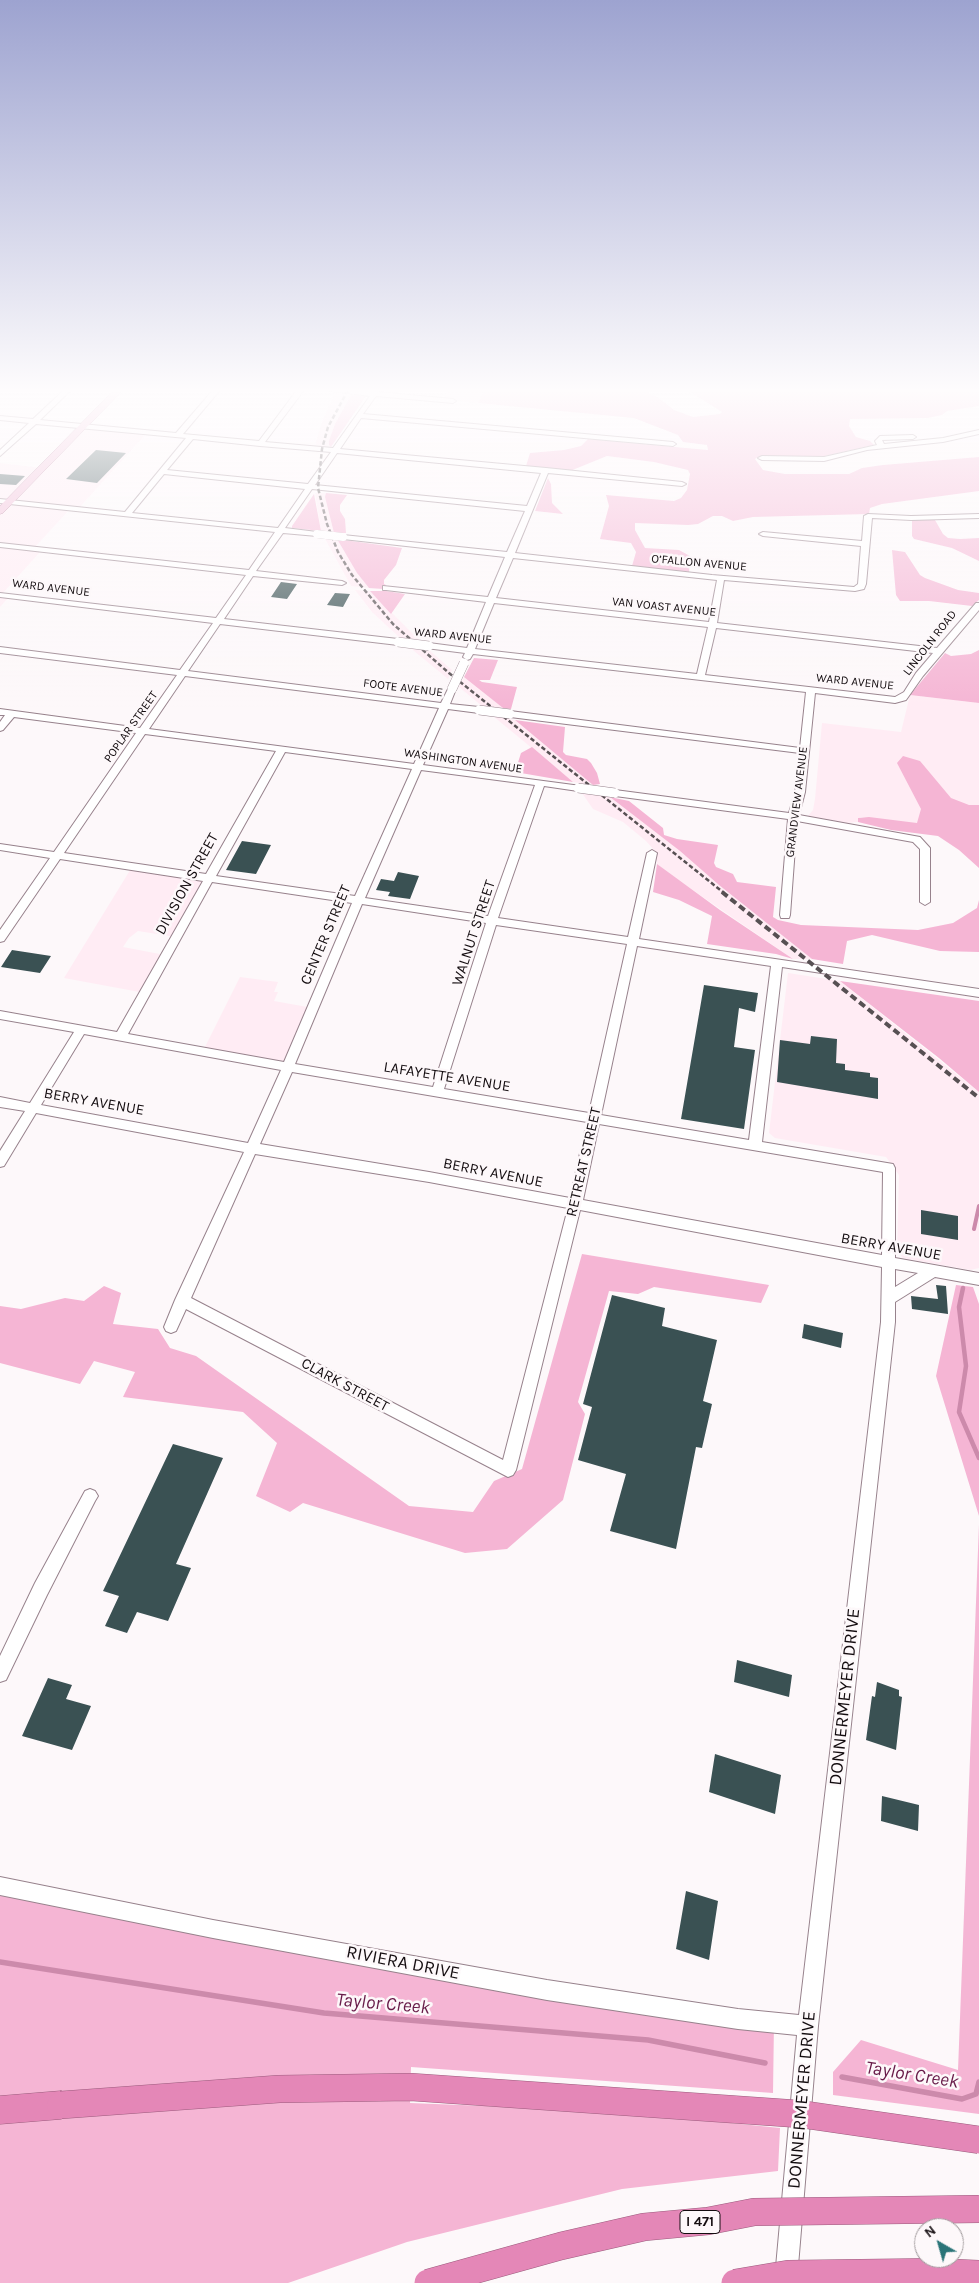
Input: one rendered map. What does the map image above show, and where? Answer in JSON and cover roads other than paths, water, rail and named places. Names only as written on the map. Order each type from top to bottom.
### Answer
[{"type":"highway","points":[[0,2110],[279,2089],[411,2087],[800,2114],[979,2140]]},
{"type":"highway","name":"I 471","points":[[428,2283],[561,2246],[644,2227],[708,2222],[754,2212],[979,2209]]},
{"type":"highway","points":[[735,2283],[788,2274],[935,2272],[979,2274]]},
{"type":"main road","points":[[0,511],[4,501]]},
{"type":"street","points":[[128,513],[142,497]]},
{"type":"street","name":"POPLAR STREET","points":[[0,938],[220,621],[304,497]]},
{"type":"street","points":[[405,497],[530,509]]},
{"type":"street","name":"CENTER STREET","points":[[171,1327],[288,1066],[535,497]]},
{"type":"street","name":"O’FALLON AVENUE","points":[[4,501],[721,578],[858,588],[862,584],[865,544]]},
{"type":"street","points":[[763,534],[865,544],[868,516],[911,518],[979,516]]},
{"type":"street","points":[[0,545],[342,583]]},
{"type":"street","points":[[700,678],[713,625],[721,578]]},
{"type":"street","name":"VAN VOAST AVENUE","points":[[386,588],[940,651]]},
{"type":"street","name":"WARD AVENUE","points":[[0,594],[886,700],[903,698]]},
{"type":"street","name":"LINCOLN ROAD","points":[[903,698],[979,605]]},
{"type":"street","name":"FOOTE AVENUE","points":[[0,650],[803,751]]},
{"type":"street","name":"GRANDVIEW AVENUE","points":[[785,915],[793,817],[800,792],[811,690]]},
{"type":"street","name":"WASHINGTON AVENUE","points":[[0,712],[793,817],[894,834],[916,839],[925,848],[925,902]]},
{"type":"street","points":[[0,728],[12,713]]},
{"type":"street","name":"DIVISION STREET","points":[[121,1035],[282,749]]},
{"type":"street","name":"WALNUT STREET","points":[[438,1092],[492,921],[540,784]]},
{"type":"street","points":[[0,847],[979,993]]},
{"type":"street","name":"RETREAT STREET","points":[[508,1470],[575,1206],[652,853]]},
{"type":"street","points":[[755,1144],[777,963]]},
{"type":"street","name":"LAFAYETTE AVENUE","points":[[0,1015],[438,1092],[889,1168]]},
{"type":"street","points":[[0,1162],[81,1030]]},
{"type":"street","name":"BERRY AVENUE","points":[[0,1102],[251,1148],[429,1177],[575,1206],[979,1279]]},
{"type":"street","name":"DONNERMEYER DRIVE","points":[[786,2283],[808,2026],[888,1322],[889,1168]]},
{"type":"street","points":[[888,1299],[933,1271]]},
{"type":"street","name":"CLARK STREET","points":[[182,1300],[508,1470]]},
{"type":"street","points":[[0,1674],[41,1589],[90,1496]]},
{"type":"street","name":"RIVIERA DRIVE","points":[[0,1886],[213,1929],[546,1990],[738,2019],[808,2026]]},
{"type":"waterway","points":[[974,1229],[979,1206]]},
{"type":"waterway","points":[[963,1288],[959,1307],[966,1366],[959,1412],[979,1458]]},
{"type":"waterway","name":"Taylor Creek","points":[[0,1962],[324,2013],[648,2040],[765,2063]]},
{"type":"waterway","name":"Taylor Creek","points":[[842,2077],[962,2099],[976,2094],[979,2082]]},
{"type":"railway","points":[[320,497],[327,524],[338,552],[352,575],[393,624],[449,673],[724,893]]},
{"type":"railway","points":[[722,892],[979,1098]]}]
